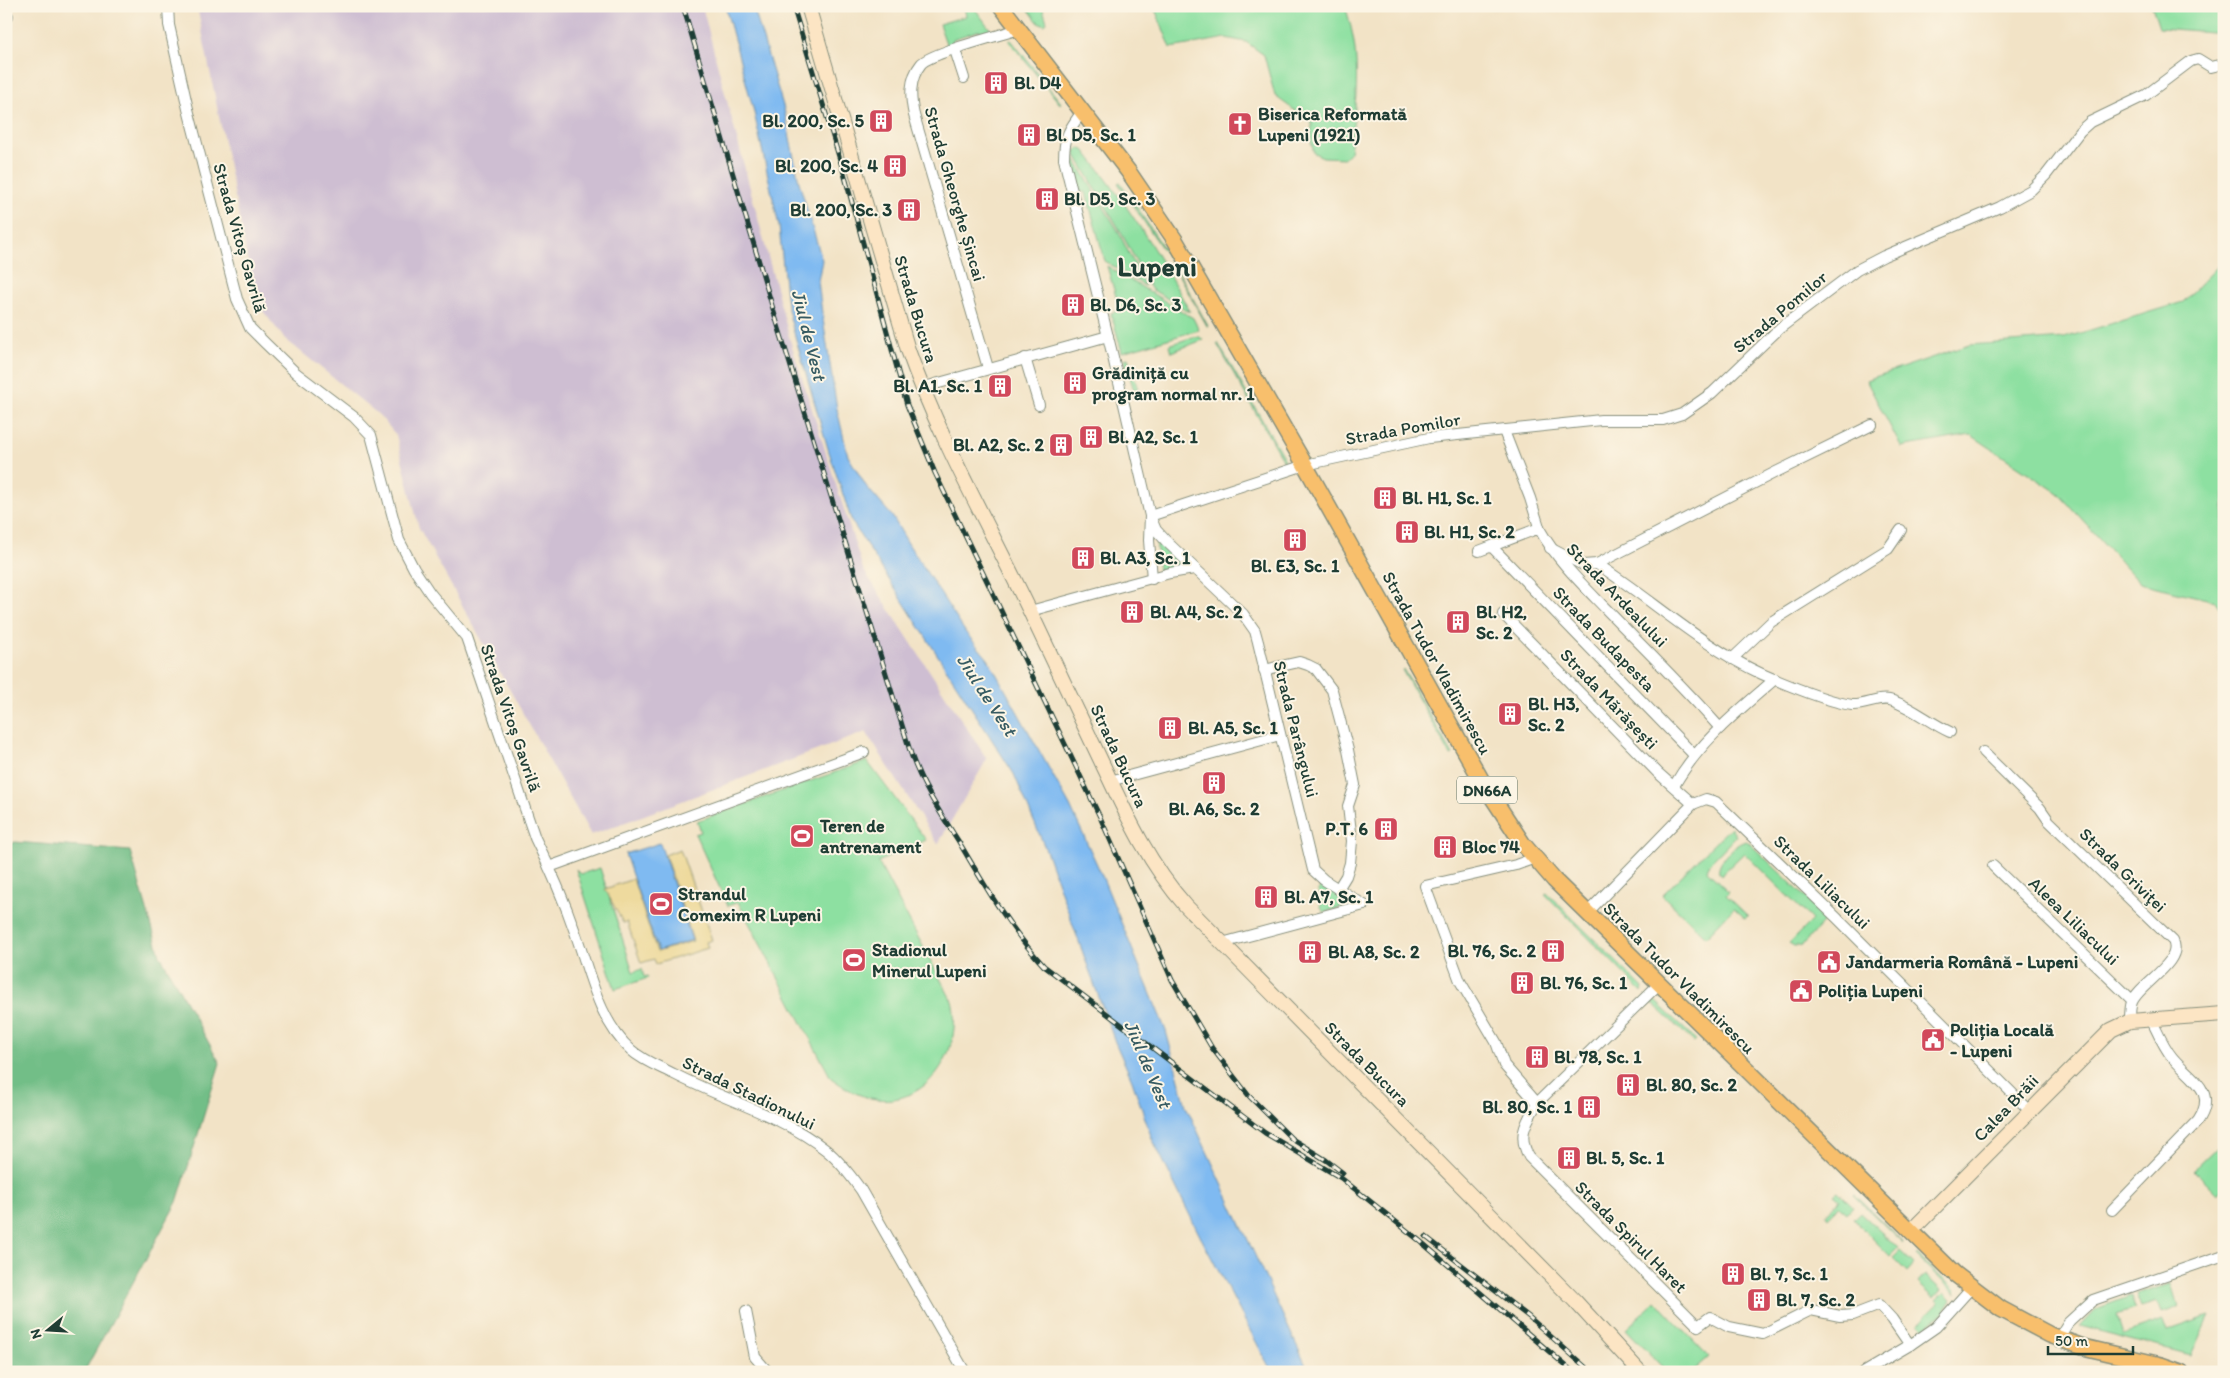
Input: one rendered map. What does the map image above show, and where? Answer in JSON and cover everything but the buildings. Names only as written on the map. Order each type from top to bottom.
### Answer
[{"type":"main road","name":"Strada Bucura","points":[[808,6],[905,342],[921,388],[961,475],[1030,612],[1128,818],[1157,871],[1186,906],[1568,1294],[1640,1372]]},
{"type":"main road","name":"Strada Tudor Vladimirescu","points":[[1001,6],[1153,206],[1175,240],[1305,466],[1487,790],[1509,825],[1535,858],[1587,913],[1659,984],[1911,1231],[1972,1288],[2013,1316],[2058,1339],[2181,1372]]},
{"type":"main road","name":"Calea Brăii","points":[[1911,1231],[2029,1110],[2111,1030],[2130,1021],[2224,1014]]},
{"type":"street","name":"Strada Vitoș Gavrilă","points":[[168,6],[169,25],[188,109],[226,256],[244,316],[250,328],[296,373],[354,417],[371,435],[399,540],[414,569],[430,593],[467,638],[529,821],[549,866]]},
{"type":"street","name":"Strada Gheorghe Șincai","points":[[988,368],[910,101],[911,87],[921,64],[931,57],[1018,29]]},
{"type":"street","points":[[955,50],[964,78]]},
{"type":"street","name":"Strada Pomilor","points":[[1305,466],[1429,438],[1601,420],[1663,420],[1682,414],[1712,394],[1766,340],[1787,322],[1857,270],[1884,256],[2000,207],[2031,190],[2046,175],[2080,130],[2090,122],[2146,95],[2191,61],[2198,59],[2211,67],[2224,64]]},
{"type":"street","name":"Strada Parângului","points":[[1082,112],[1064,143],[1064,159],[1150,516],[1156,530],[1250,622],[1255,632],[1313,870],[1338,889],[1364,905],[1222,943]]},
{"type":"street","points":[[921,388],[1108,336]]},
{"type":"street","points":[[1025,358],[1039,405]]},
{"type":"street","points":[[1550,548],[1583,565],[1597,564],[1872,425]]},
{"type":"street","name":"Strada Ardealului","points":[[1504,431],[1530,498],[1540,530],[1550,548],[1720,728]]},
{"type":"street","points":[[1150,516],[1305,466]]},
{"type":"street","name":"Strada Parângului","points":[[1150,516],[1148,540],[1152,579]]},
{"type":"street","points":[[1478,551],[1534,530],[1540,530]]},
{"type":"street","points":[[1732,659],[1771,622],[1888,549],[1901,530]]},
{"type":"street","name":"Strada Budapesta","points":[[1492,546],[1694,755]]},
{"type":"street","points":[[1597,564],[1679,624],[1732,659],[1774,679],[1839,702],[1854,705],[1879,700],[1894,701],[1932,724],[1950,732]]},
{"type":"street","points":[[1030,612],[1170,573],[1194,569]]},
{"type":"street","name":"Strada Mărășești","points":[[1503,614],[1658,773],[1696,802]]},
{"type":"street","points":[[1264,670],[1299,662],[1316,669],[1332,690],[1355,785],[1348,806],[1352,841],[1350,863],[1346,876],[1338,889]]},
{"type":"street","points":[[1674,786],[1694,755],[1720,728],[1774,679]]},
{"type":"street","points":[[1110,781],[1280,735]]},
{"type":"street","points":[[549,866],[864,752]]},
{"type":"street","name":"Strada Griviţei","points":[[1983,752],[2040,808],[2056,828],[2176,945],[2174,956],[2132,1000]]},
{"type":"street","name":"Strada Liliacului","points":[[1696,802],[1709,800],[1722,806],[2029,1110]]},
{"type":"street","points":[[1587,913],[1696,802]]},
{"type":"street","points":[[1535,858],[1516,866],[1425,886],[1454,970],[1496,1042],[1504,1065],[1537,1103]]},
{"type":"street","name":"Strada Stadionului","points":[[549,866],[575,930],[598,996],[620,1038],[632,1050],[657,1065],[808,1138],[840,1163],[861,1190],[963,1368]]},
{"type":"street","name":"Aleea Liliacului","points":[[1993,866],[2132,1000]]},
{"type":"street","name":"Strada Spirul Haret","points":[[1659,984],[1537,1103],[1523,1134],[1522,1142],[1529,1156],[1698,1326],[1710,1317],[1729,1327],[1763,1334],[1811,1310],[1840,1316],[1853,1315],[1879,1305],[1910,1345]]},
{"type":"street","points":[[2130,1021],[2132,1000]]},
{"type":"street","points":[[2112,1210],[2198,1121],[2204,1112],[2204,1096],[2200,1084],[2171,1056],[2150,1019]]},
{"type":"street","points":[[2058,1339],[2068,1323],[2093,1300],[2224,1255]]},
{"type":"street","points":[[1864,1372],[1936,1327],[1972,1288]]},
{"type":"street","points":[[746,1311],[755,1357],[768,1372]]},
{"type":"street","points":[[953,1372],[963,1368]]},
{"type":"shaded area","points":[[197,6],[702,6],[790,340],[863,569],[987,759],[938,844],[866,732],[591,835],[419,528],[396,435],[379,415],[284,338],[256,302]]},
{"type":"green space","points":[[964,6],[973,6],[993,33],[982,36],[980,30],[953,39],[954,45],[947,46],[939,24],[966,16]]},
{"type":"green space","points":[[1026,6],[1042,6],[1047,22],[1045,25],[1038,22]]},
{"type":"green space","points":[[1345,6],[1354,44],[1356,97],[1350,153],[1345,158],[1323,157],[1314,153],[1311,141],[1312,123],[1275,96],[1264,55],[1246,42],[1226,38],[1171,48],[1154,7]]},
{"type":"green space","points":[[2152,6],[2224,6],[2224,33],[2159,28]]},
{"type":"green space","points":[[1011,40],[1061,103],[1060,104],[1009,41]]},
{"type":"green space","points":[[1079,148],[1084,150],[1127,208],[1154,249],[1190,312],[1151,289],[1118,227],[1074,152]]},
{"type":"green space","points":[[1072,155],[1117,229],[1145,286],[1105,261],[1086,193],[1077,190],[1070,163]]},
{"type":"green space","points":[[1120,182],[1173,262],[1208,326],[1172,263],[1118,183]]},
{"type":"green space","points":[[2224,260],[2224,614],[2215,601],[2140,583],[2058,493],[1971,435],[1901,447],[1866,380],[1969,345],[2064,338],[2183,302]]},
{"type":"green space","points":[[1107,266],[1193,318],[1199,330],[1122,352],[1111,313],[1120,310]]},
{"type":"green space","points":[[1193,337],[1200,337],[1203,340],[1171,352],[1169,345]]},
{"type":"green space","points":[[1218,343],[1285,460],[1283,461]]},
{"type":"green space","points":[[1128,358],[1138,389],[1134,390],[1124,359]]},
{"type":"green space","points":[[1156,540],[1159,541],[1179,565],[1159,571]]},
{"type":"green space","points":[[1403,669],[1453,755],[1451,756]]},
{"type":"green space","points":[[867,761],[926,840],[878,862],[952,1001],[954,1019],[953,1037],[939,1070],[927,1083],[912,1093],[895,1099],[876,1099],[864,1096],[847,1089],[831,1078],[738,902],[728,906],[695,834],[701,832],[697,821]]},
{"type":"green space","points":[[1731,827],[1736,836],[1709,864],[1707,871],[1729,892],[1726,895],[1748,916],[1745,918],[1734,908],[1706,937],[1662,895]]},
{"type":"green space","points":[[1747,841],[1825,916],[1823,923],[1802,945],[1794,946],[1789,943],[1812,920],[1744,853],[1721,875],[1719,872],[1721,863],[1728,853]]},
{"type":"green space","points":[[15,842],[130,851],[160,955],[220,1063],[177,1202],[84,1372],[6,1372],[6,846]]},
{"type":"green space","points":[[600,868],[633,972],[642,969],[644,977],[647,976],[648,978],[615,989],[576,869],[581,874]]},
{"type":"green space","points":[[1323,885],[1351,903],[1351,905],[1324,912],[1321,908],[1318,890]]},
{"type":"green space","points":[[1547,893],[1643,988],[1642,992],[1545,894]]},
{"type":"green space","points":[[1654,1000],[1696,1040],[1694,1042],[1650,1001]]},
{"type":"green space","points":[[2224,1141],[2224,1189],[2218,1194],[2194,1170]]},
{"type":"green space","points":[[1838,1191],[1853,1206],[1847,1213],[1839,1206],[1828,1217],[1826,1214],[1840,1199],[1834,1194]]},
{"type":"green space","points":[[1853,1195],[1903,1242],[1903,1243]]},
{"type":"green space","points":[[1860,1212],[1898,1248],[1890,1256],[1853,1219]]},
{"type":"green space","points":[[1900,1251],[1914,1264],[1907,1272],[1893,1258]]},
{"type":"green space","points":[[1916,1256],[1955,1290],[1956,1294]]},
{"type":"green space","points":[[1925,1275],[1941,1290],[1934,1298],[1918,1283]]},
{"type":"green space","points":[[2171,1283],[2178,1307],[2161,1313],[2157,1302],[2141,1307],[2136,1294]]},
{"type":"green space","points":[[1944,1292],[1952,1300],[1945,1311],[1924,1328],[1919,1323],[1939,1303],[1936,1300]]},
{"type":"green space","points":[[2131,1296],[2135,1309],[2117,1315],[2123,1334],[2163,1320],[2167,1331],[2209,1316],[2191,1355],[2080,1326],[2096,1309]]},
{"type":"green space","points":[[1656,1301],[1709,1357],[1692,1372],[1667,1372],[1626,1329]]},
{"type":"sand","points":[[680,849],[712,940],[706,942],[708,948],[656,964],[654,959],[641,963],[627,922],[623,923],[605,889],[633,879],[657,952],[693,941],[665,855]]},
{"type":"water","name":"Jiul de Vest","points":[[725,6],[753,6],[784,109],[799,182],[822,260],[818,281],[822,313],[837,409],[848,456],[866,486],[892,516],[966,633],[988,659],[1070,806],[1100,871],[1166,1031],[1186,1106],[1309,1372],[1272,1372],[1199,1234],[1151,1136],[1046,850],[1014,774],[852,522],[829,452],[787,305],[779,226],[753,108]]},
{"type":"water","name":"Strandul Comexim R Lupeni","points":[[660,843],[692,940],[658,951],[625,854]]},
{"type":"railway","points":[[683,6],[776,319],[911,754],[932,800],[998,906],[1031,952],[1044,966],[1265,1133],[1341,1178],[1420,1241],[1573,1372]]},
{"type":"railway","points":[[793,6],[844,173],[907,405],[935,473],[1100,817],[1172,980],[1212,1048],[1249,1096],[1292,1139],[1343,1173]]},
{"type":"railway","points":[[1426,1237],[1529,1317],[1591,1372]]},
{"type":"place","name":"Bl. D4","points":[[996,83]]},
{"type":"place","name":"Bl. 200, Sc. 5","points":[[881,121]]},
{"type":"place","name":"Biserica Reformată Lupeni (1921)","points":[[1240,124]]},
{"type":"place","name":"Bl. D5, Sc. 1","points":[[1029,135]]},
{"type":"place","name":"Bl. 200, Sc. 4","points":[[895,166]]},
{"type":"place","name":"Bl. D5, Sc. 3","points":[[1047,199]]},
{"type":"place","name":"Bl. 200, Sc. 3","points":[[909,210]]},
{"type":"place","name":"Bl. D6, Sc. 3","points":[[1073,305]]},
{"type":"place","name":"Grădiniță cu program normal nr. 1","points":[[1075,383]]},
{"type":"place","name":"Bl. A1, Sc. 1","points":[[1000,386]]},
{"type":"place","name":"Bl. A2, Sc. 1","points":[[1091,437]]},
{"type":"place","name":"Bl. A2, Sc. 2","points":[[1061,445]]},
{"type":"place","name":"Bl. H1, Sc. 1","points":[[1385,498]]},
{"type":"place","name":"Bl. H1, Sc. 2","points":[[1407,532]]},
{"type":"place","name":"Bl. E3, Sc. 1","points":[[1295,540]]},
{"type":"place","name":"Bl. A3, Sc. 1","points":[[1083,558]]},
{"type":"place","name":"Bl. A4, Sc. 2","points":[[1132,612]]},
{"type":"place","name":"Bl. H2, Sc. 2","points":[[1458,622]]},
{"type":"place","name":"Bl. H3, Sc. 2","points":[[1510,714]]},
{"type":"place","name":"Bl. A5, Sc. 1","points":[[1170,728]]},
{"type":"place","name":"Bl. A6, Sc. 2","points":[[1214,783]]},
{"type":"place","name":"P.T. 6","points":[[1386,829]]},
{"type":"place","name":"Teren de antrenament","points":[[802,836]]},
{"type":"place","name":"Bloc 74","points":[[1445,847]]},
{"type":"place","name":"Bl. A7, Sc. 1","points":[[1266,897]]},
{"type":"place","name":"Strandul Comexim R Lupeni","points":[[661,904]]},
{"type":"place","name":"Bl. 76, Sc. 2","points":[[1553,951]]},
{"type":"place","name":"Bl. A8, Sc. 2","points":[[1310,952]]},
{"type":"place","name":"Stadionul Minerul Lupeni","points":[[854,960]]},
{"type":"place","name":"Jandarmeria Română - Lupeni","points":[[1829,962]]},
{"type":"place","name":"Bl. 76, Sc. 1","points":[[1522,983]]},
{"type":"place","name":"Poliția Lupeni","points":[[1801,991]]},
{"type":"place","name":"Poliția Locală - Lupeni","points":[[1933,1040]]},
{"type":"place","name":"Bl. 78, Sc. 1","points":[[1537,1057]]},
{"type":"place","name":"Bl. 80, Sc. 2","points":[[1628,1085]]},
{"type":"place","name":"Bl. 80, Sc. 1","points":[[1589,1107]]},
{"type":"place","name":"Bl. 5, Sc. 1","points":[[1569,1158]]},
{"type":"place","name":"Bl. 7, Sc. 1","points":[[1733,1274]]},
{"type":"place","name":"Bl. 7, Sc. 2","points":[[1759,1300]]},
{"type":"district","name":"Lupeni","points":[[1157,266]]}]
